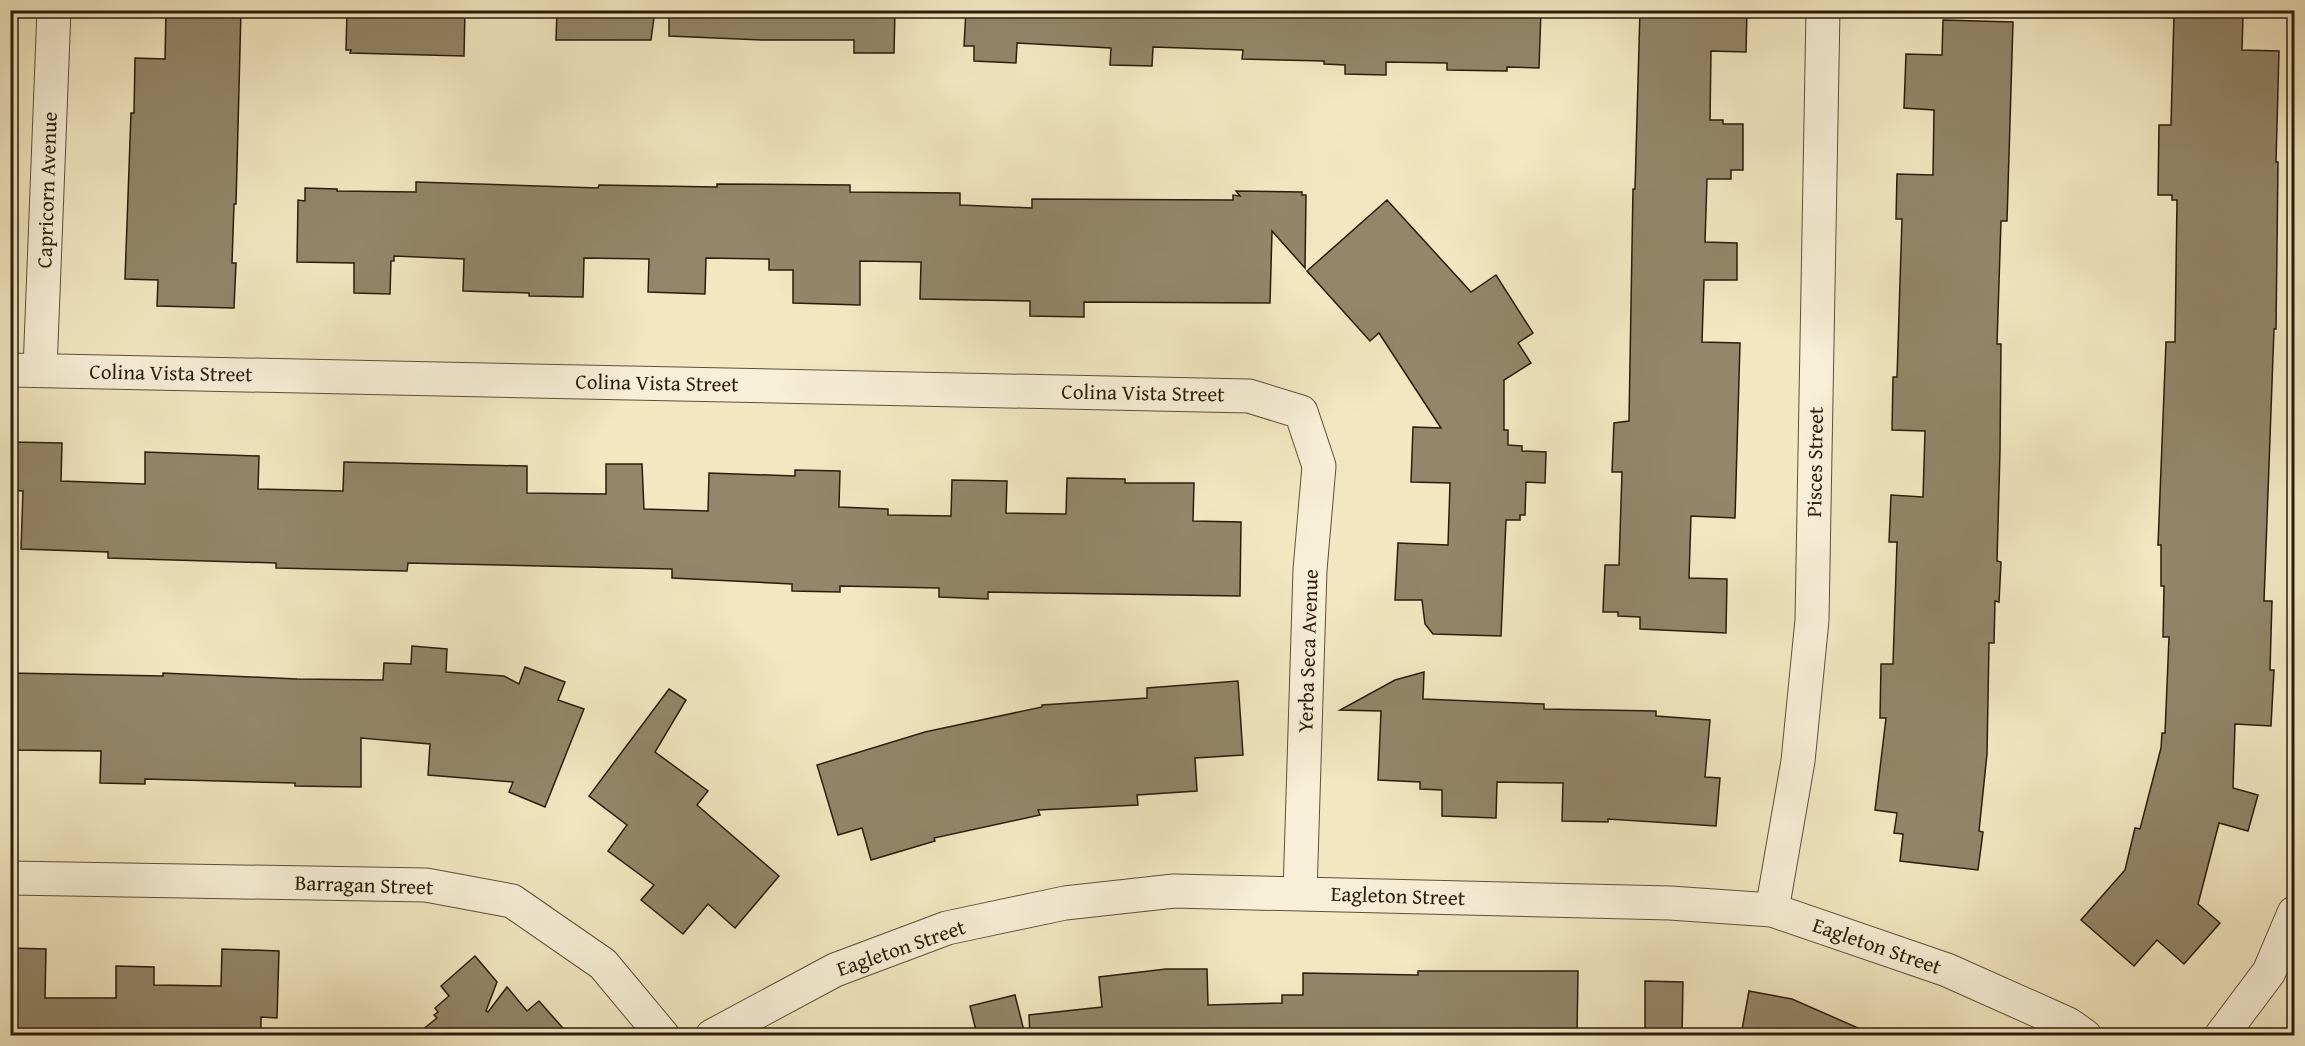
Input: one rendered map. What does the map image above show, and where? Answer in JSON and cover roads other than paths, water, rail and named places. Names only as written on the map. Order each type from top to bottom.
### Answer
[{"type":"street","name":"Capricorn Avenue","points":[[25,370],[54,10]]},
{"type":"street","name":"Pisces Street","points":[[1772,910],[1798,761],[1812,620],[1823,10]]},
{"type":"street","name":"Colina Vista Street","points":[[25,370],[1249,396],[1301,412]]},
{"type":"street","name":"Yerba Seca Avenue","points":[[1300,893],[1310,570],[1319,466],[1301,412]]},
{"type":"street","name":"Barragan Street","points":[[10,878],[426,885],[512,901],[603,964],[663,1035]]},
{"type":"street","name":"Eagleton Street","points":[[712,1035],[835,970],[947,928],[1065,903],[1174,891],[1670,903],[1772,910],[1947,970],[2068,1024],[2085,1035]]},
{"type":"street","points":[[2221,1035],[2269,972],[2295,913]]}]
